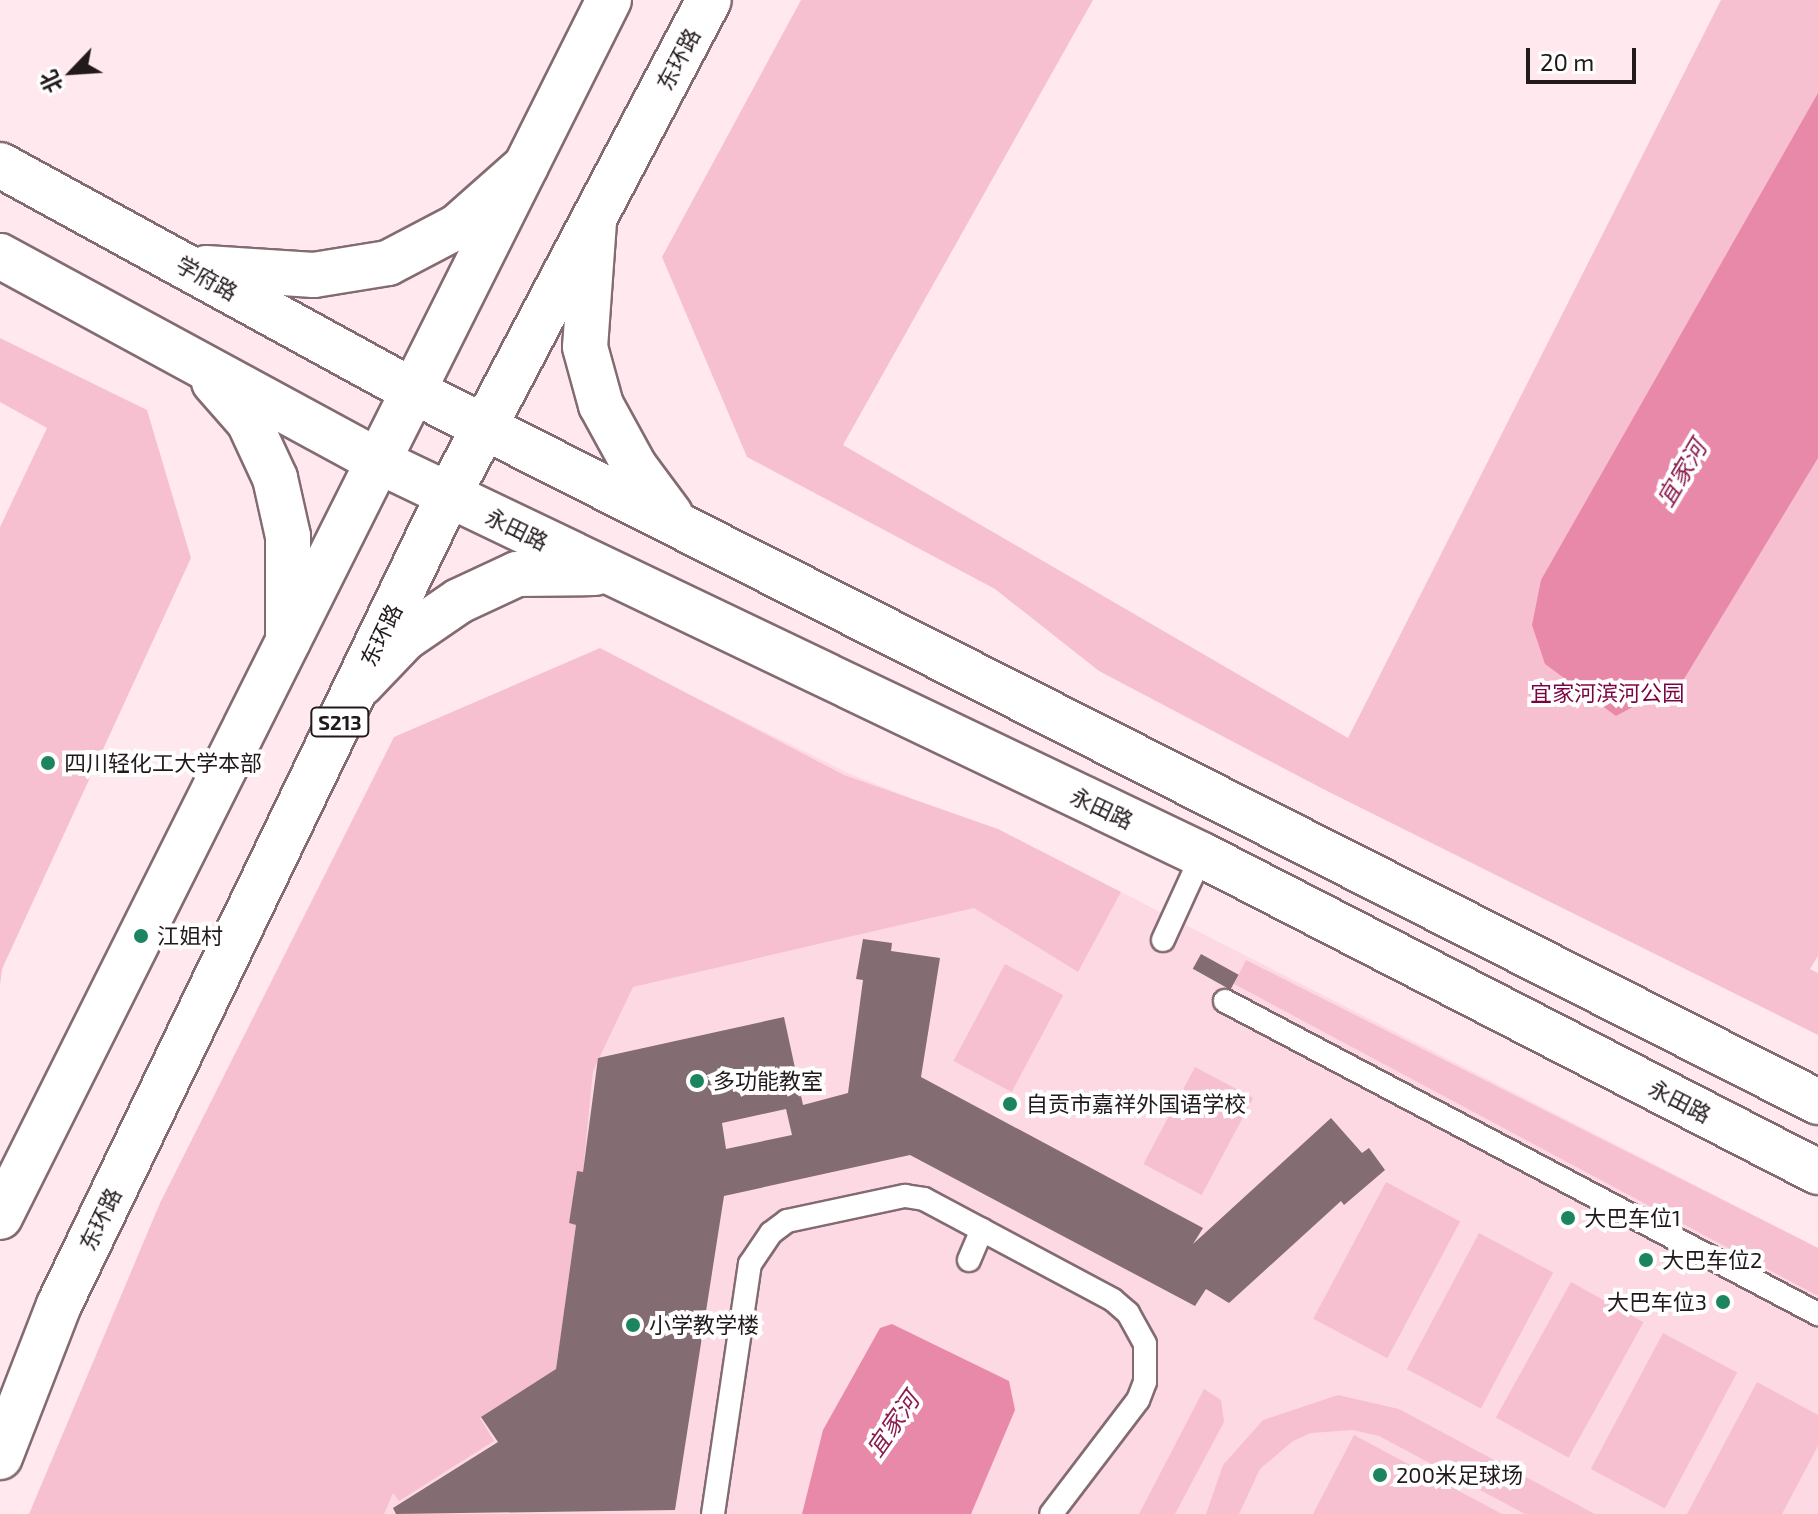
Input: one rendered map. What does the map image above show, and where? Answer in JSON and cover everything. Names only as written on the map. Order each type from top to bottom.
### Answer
[{"type":"main road","points":[[0,1217],[609,0]]},
{"type":"main road","name":"东环路","points":[[0,1457],[59,1305],[448,496],[709,0]]},
{"type":"main road","name":"学府路","points":[[0,165],[413,391]]},
{"type":"main road","points":[[184,266],[314,275],[388,263],[457,227],[526,166]]},
{"type":"main road","points":[[595,217],[585,347],[601,405],[635,467],[676,522]]},
{"type":"main road","points":[[0,256],[378,461]]},
{"type":"main road","points":[[196,362],[249,422],[275,478],[288,536],[288,641]]},
{"type":"main road","points":[[413,391],[1818,1102]]},
{"type":"main road","name":"永田路","points":[[378,461],[1202,855],[1818,1172]]},
{"type":"main road","points":[[354,692],[405,638],[459,601],[517,574],[564,570],[612,574]]},
{"type":"lane","points":[[1163,940],[1202,855]]},
{"type":"lane","points":[[1225,1001],[1818,1314]]},
{"type":"lane","points":[[713,1514],[750,1264],[771,1233],[808,1214],[905,1196],[924,1199],[1113,1300],[1128,1313],[1145,1344],[1145,1382],[1138,1400],[1051,1514]]},
{"type":"lane","points":[[969,1260],[982,1230]]},
{"type":"shaded area","name":"自贡市嘉祥外国语学校","points":[[686,693],[850,774],[1004,835],[1121,892],[1818,1248],[1818,1514],[293,1514]]},
{"type":"green space","name":"宜家河滨河公园","points":[[801,0],[1093,0],[843,445],[1348,738],[1721,0],[1818,0],[1818,956],[1810,969],[1818,973],[1818,1035],[1323,789],[1099,671],[995,589],[747,457],[662,257]]},
{"type":"green space","name":"四川轻化工大学本部","points":[[0,338],[147,410],[191,558],[2,969],[0,985],[0,527],[47,428],[0,402]]},
{"type":"green space","points":[[600,648],[844,775],[998,829],[1121,892],[1078,972],[974,908],[633,987],[593,1071],[583,1172],[577,1172],[569,1223],[576,1225],[556,1369],[480,1418],[494,1441],[399,1501],[393,1493],[384,1514],[29,1514],[160,1203],[394,737]]},
{"type":"green space","points":[[1246,960],[1818,1248],[1818,1296],[1234,984]]},
{"type":"green space","points":[[1005,964],[1063,995],[1012,1092],[953,1061]]},
{"type":"green space","points":[[1195,1067],[1253,1098],[1202,1195],[1143,1164]]},
{"type":"green space","points":[[1386,1182],[1460,1221],[1387,1358],[1313,1319]]},
{"type":"green space","points":[[1479,1233],[1553,1272],[1481,1408],[1407,1369]]},
{"type":"green space","points":[[1571,1282],[1644,1322],[1568,1458],[1496,1418]]},
{"type":"green space","points":[[1663,1333],[1737,1372],[1665,1508],[1591,1469]]},
{"type":"green space","points":[[1757,1382],[1818,1415],[1818,1446],[1782,1514],[1687,1514]]},
{"type":"green space","points":[[1204,1389],[1221,1400],[1224,1422],[1175,1514],[1139,1514]]},
{"type":"green space","points":[[1338,1395],[1399,1409],[1595,1514],[1525,1514],[1379,1436],[1353,1430],[1311,1433],[1293,1441],[1260,1469],[1239,1514],[1206,1514],[1223,1465],[1263,1420]]},
{"type":"green space","name":"200米足球场","points":[[1354,1435],[1502,1514],[1313,1514]]},
{"type":"water","name":"宜家河","points":[[1818,93],[1818,458],[1684,679],[1616,716],[1545,664],[1532,625],[1541,580]]},
{"type":"water","name":"宜家河","points":[[892,1324],[1009,1381],[1015,1410],[971,1514],[802,1514],[823,1430],[880,1328]]},
{"type":"building","points":[[863,939],[892,943],[891,951],[940,958],[921,1077],[1203,1228],[1193,1244],[1331,1118],[1362,1153],[1369,1148],[1385,1170],[1344,1205],[1341,1201],[1229,1303],[1206,1289],[1195,1306],[910,1155],[724,1196],[675,1510],[396,1514],[393,1508],[498,1442],[481,1417],[556,1369],[576,1225],[569,1223],[577,1171],[583,1172],[598,1058],[784,1017],[803,1105],[848,1093],[863,980],[856,979]],"holes":[[[786,1109],[792,1135],[726,1149],[722,1123]]]},
{"type":"building","points":[[1201,954],[1239,975],[1230,990],[1193,969]]},
{"type":"place","name":"四川轻化工大学本部","points":[[48,763]]},
{"type":"place","name":"江姐村","points":[[141,936]]},
{"type":"place","name":"多功能教室","points":[[697,1081]]},
{"type":"place","name":"自贡市嘉祥外国语学校","points":[[1010,1104]]},
{"type":"place","name":"大巴车位1","points":[[1568,1218]]},
{"type":"place","name":"大巴车位2","points":[[1646,1260]]},
{"type":"place","name":"大巴车位3","points":[[1723,1302]]},
{"type":"place","name":"小学教学楼","points":[[633,1325]]},
{"type":"place","name":"200米足球场","points":[[1380,1475]]}]
